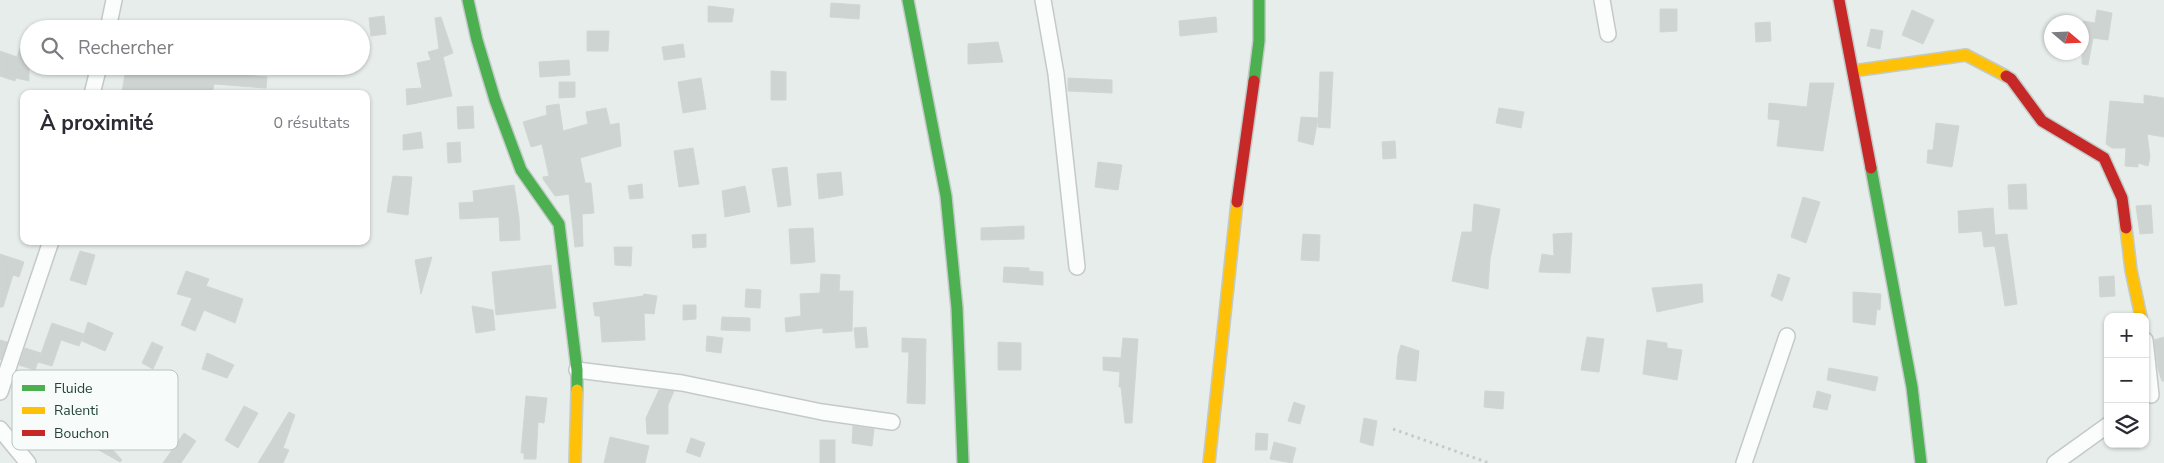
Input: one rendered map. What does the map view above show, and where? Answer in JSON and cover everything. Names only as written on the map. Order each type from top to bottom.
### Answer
[{"type":"street","points":[[110,20],[114,0]]},
{"type":"street","points":[[468,0],[477,40],[495,100],[521,170],[559,224],[577,370],[575,463]]},
{"type":"street","points":[[908,0],[946,196],[957,308],[963,463]]},
{"type":"street","points":[[1042,0],[1056,74],[1078,267]]},
{"type":"street","points":[[1209,463],[1231,248],[1259,41],[1259,0]]},
{"type":"street","points":[[1602,0],[1608,34]]},
{"type":"street","points":[[1839,0],[1912,388],[1921,463]]},
{"type":"street","points":[[1853,71],[1966,55],[2011,79],[2042,121],[2104,158],[2122,198],[2130,270],[2139,313]]},
{"type":"street","points":[[93,90],[97,75]]},
{"type":"street","points":[[0,392],[50,245]]},
{"type":"street","points":[[1744,463],[1787,336]]},
{"type":"street","points":[[577,370],[682,384],[822,412],[892,422]]},
{"type":"street","points":[[2149,396],[2164,386]]},
{"type":"street","points":[[0,429],[12,444]]},
{"type":"street","points":[[2055,463],[2104,429]]},
{"type":"street","points":[[17,450],[28,463]]},
{"type":"path","points":[[1393,429],[1489,463]]},
{"type":"building","points":[[831,3],[860,5],[859,19],[830,17]]},
{"type":"building","points":[[708,6],[734,9],[732,22],[708,22]]},
{"type":"building","points":[[1660,9],[1677,9],[1677,31],[1660,32]]},
{"type":"building","points":[[1912,10],[1934,20],[1923,44],[1902,35]]},
{"type":"building","points":[[2097,10],[2112,13],[2108,40],[2093,38],[2089,60],[2089,22],[2095,23]]},
{"type":"building","points":[[384,16],[386,34],[371,36],[369,18]]},
{"type":"building","points":[[441,17],[453,53],[443,57],[452,96],[407,105],[406,89],[422,88],[417,63],[431,60],[428,52],[439,49],[435,18]]},
{"type":"building","points":[[1216,17],[1217,32],[1180,36],[1179,21]]},
{"type":"building","points":[[1770,22],[1771,41],[1756,42],[1755,23]]},
{"type":"building","points":[[1871,29],[1883,31],[1880,49],[1867,46]]},
{"type":"building","points":[[587,31],[609,31],[608,51],[587,51]]},
{"type":"building","points":[[998,42],[1003,62],[968,64],[968,44]]},
{"type":"building","points":[[683,44],[685,57],[664,60],[662,47]]},
{"type":"building","points":[[20,49],[20,75],[29,75],[29,81],[16,78],[15,81],[0,76],[0,51],[17,57]]},
{"type":"building","points":[[569,60],[570,75],[540,77],[539,62]]},
{"type":"building","points":[[2082,60],[2089,60],[2088,65],[2082,64]]},
{"type":"building","points":[[771,71],[786,72],[786,100],[771,100]]},
{"type":"building","points":[[1320,72],[1333,72],[1330,128],[1318,127]]},
{"type":"building","points":[[125,75],[247,75],[267,77],[266,88],[214,84],[213,90],[122,90]]},
{"type":"building","points":[[701,78],[706,109],[683,113],[678,82]]},
{"type":"building","points":[[1068,78],[1112,80],[1112,93],[1068,91]]},
{"type":"building","points":[[559,82],[575,82],[575,97],[559,98]]},
{"type":"building","points":[[1810,83],[1834,83],[1823,151],[1777,146],[1780,120],[1768,119],[1769,103],[1807,107]]},
{"type":"building","points":[[2144,95],[2164,98],[2164,137],[2147,134],[2150,157],[2148,166],[2138,163],[2138,167],[2125,166],[2126,148],[2112,148],[2106,144],[2110,101],[2144,104]]},
{"type":"building","points":[[559,104],[563,131],[588,124],[586,112],[606,108],[610,125],[619,123],[621,146],[580,158],[585,183],[591,183],[594,213],[582,214],[583,246],[575,247],[569,194],[555,196],[543,179],[543,177],[549,176],[542,144],[531,147],[523,122],[547,115],[546,106]]},
{"type":"building","points":[[473,106],[474,128],[458,129],[457,107]]},
{"type":"building","points":[[1499,108],[1524,112],[1521,128],[1496,123]]},
{"type":"building","points":[[1301,117],[1318,118],[1313,145],[1298,141]]},
{"type":"building","points":[[1936,123],[1959,126],[1952,167],[1927,163],[1928,150],[1933,150]]},
{"type":"building","points":[[421,132],[423,148],[403,150],[403,135]]},
{"type":"building","points":[[1395,141],[1396,158],[1383,159],[1382,142]]},
{"type":"building","points":[[460,142],[461,162],[448,163],[447,143]]},
{"type":"building","points":[[693,148],[699,184],[679,187],[674,151]]},
{"type":"building","points":[[1098,162],[1122,165],[1118,190],[1095,187]]},
{"type":"building","points":[[787,167],[791,205],[778,207],[772,169]]},
{"type":"building","points":[[841,172],[843,195],[819,199],[817,174]]},
{"type":"building","points":[[393,176],[412,177],[408,215],[387,212]]},
{"type":"building","points":[[642,184],[643,198],[630,199],[628,186]]},
{"type":"building","points":[[2026,184],[2027,209],[2009,209],[2008,185]]},
{"type":"building","points":[[514,185],[520,240],[500,241],[499,217],[460,219],[459,203],[474,202],[473,191]]},
{"type":"building","points":[[745,186],[750,212],[725,217],[722,191]]},
{"type":"building","points":[[1803,197],[1820,202],[1806,243],[1791,237]]},
{"type":"building","points":[[1474,204],[1500,209],[1490,259],[1488,289],[1452,281],[1462,232],[1472,232]]},
{"type":"building","points":[[2151,205],[2153,233],[2140,234],[2136,206]]},
{"type":"building","points":[[1993,208],[1995,235],[2007,234],[2017,304],[2005,306],[1995,246],[1984,247],[1982,231],[1959,233],[1958,211]]},
{"type":"building","points":[[1024,226],[1024,239],[981,240],[981,228]]},
{"type":"building","points":[[813,228],[815,262],[791,264],[789,229]]},
{"type":"building","points":[[1572,233],[1570,273],[1539,272],[1542,254],[1554,256],[1553,234]]},
{"type":"building","points":[[706,234],[706,247],[693,248],[692,235]]},
{"type":"building","points":[[1303,234],[1320,235],[1319,261],[1301,260]]},
{"type":"building","points":[[614,247],[632,247],[631,266],[615,265]]},
{"type":"building","points":[[80,251],[95,255],[86,285],[70,280]]},
{"type":"building","points":[[0,254],[24,262],[19,277],[13,275],[3,307],[0,307]]},
{"type":"building","points":[[432,257],[421,294],[415,260]]},
{"type":"building","points":[[551,265],[556,308],[496,315],[492,272]]},
{"type":"building","points":[[1004,267],[1029,268],[1029,271],[1043,272],[1043,285],[1003,282]]},
{"type":"building","points":[[186,271],[209,279],[206,286],[243,299],[235,323],[204,310],[195,331],[181,325],[192,298],[177,294]]},
{"type":"building","points":[[821,274],[840,275],[839,291],[853,291],[852,331],[823,333],[823,328],[786,332],[785,318],[801,316],[800,294],[820,293]]},
{"type":"building","points":[[1778,274],[1790,278],[1782,301],[1771,296]]},
{"type":"building","points":[[2114,276],[2115,296],[2100,297],[2099,277]]},
{"type":"building","points":[[1702,284],[1703,302],[1657,312],[1652,288]]},
{"type":"building","points":[[746,289],[761,290],[760,308],[745,307]]},
{"type":"building","points":[[1853,292],[1881,294],[1880,310],[1877,309],[1875,325],[1853,322]]},
{"type":"building","points":[[644,294],[657,296],[654,314],[644,313],[645,340],[602,342],[600,316],[595,316],[593,303],[643,296]]},
{"type":"building","points":[[683,305],[696,305],[696,319],[683,320]]},
{"type":"building","points":[[472,306],[493,310],[495,330],[476,333]]},
{"type":"building","points":[[722,317],[750,318],[750,331],[721,330]]},
{"type":"building","points":[[88,322],[113,333],[105,351],[82,341]]},
{"type":"building","points":[[52,323],[84,334],[79,346],[61,340],[52,366],[38,362]]},
{"type":"building","points":[[866,327],[868,347],[856,348],[854,328]]},
{"type":"building","points":[[707,336],[723,338],[721,353],[706,351]]},
{"type":"building","points":[[1587,337],[1604,339],[1599,372],[1581,370]]},
{"type":"building","points":[[2164,337],[2164,381],[2162,381],[2158,369],[2154,340]]},
{"type":"building","points":[[902,338],[926,339],[925,404],[907,403],[909,352],[902,352]]},
{"type":"building","points":[[1123,338],[1138,339],[1132,423],[1125,423],[1121,387],[1119,387],[1120,372],[1103,370],[1103,357],[1121,358]]},
{"type":"building","points":[[0,340],[7,342],[1,360],[0,359]]},
{"type":"building","points":[[1647,340],[1667,343],[1667,348],[1682,350],[1677,380],[1643,374]]},
{"type":"building","points":[[152,342],[163,347],[153,369],[142,363]]},
{"type":"building","points":[[998,342],[1021,343],[1021,370],[998,370]]},
{"type":"building","points":[[1401,345],[1419,351],[1416,381],[1396,379],[1398,355]]},
{"type":"building","points":[[25,348],[41,353],[35,370],[19,365]]},
{"type":"building","points":[[207,353],[234,365],[227,378],[202,369]]},
{"type":"building","points":[[1829,368],[1878,377],[1875,391],[1827,380]]},
{"type":"building","points":[[659,390],[674,391],[668,405],[668,434],[647,434],[646,418]]},
{"type":"building","points":[[1485,391],[1504,392],[1503,409],[1484,407]]},
{"type":"building","points":[[1817,391],[1831,395],[1827,410],[1813,407]]},
{"type":"building","points":[[526,396],[547,398],[544,423],[538,422],[536,459],[524,459],[524,453],[521,453]]},
{"type":"building","points":[[1294,402],[1305,406],[1300,424],[1288,421]]},
{"type":"building","points":[[244,406],[258,413],[238,448],[225,440]]},
{"type":"building","points":[[289,412],[295,415],[283,448],[289,450],[283,463],[258,463]]},
{"type":"building","points":[[1364,418],[1377,421],[1373,446],[1360,442]]},
{"type":"building","points":[[853,426],[874,429],[872,446],[852,443]]},
{"type":"building","points":[[184,433],[196,441],[181,463],[163,463],[172,450],[178,450],[178,442]]},
{"type":"building","points":[[1256,433],[1268,434],[1267,450],[1255,450]]},
{"type":"building","points":[[610,437],[649,446],[645,463],[604,463]]},
{"type":"building","points":[[691,438],[705,443],[700,457],[686,452]]},
{"type":"building","points":[[820,440],[835,440],[835,463],[820,463]]},
{"type":"building","points":[[1274,442],[1296,448],[1292,463],[1270,459]]},
{"type":"building","points":[[99,450],[113,450],[122,460],[120,462]]},
{"type":"traffic: fast","points":[[468,0],[477,40],[495,100],[521,170],[559,224],[577,370],[577,390]]},
{"type":"traffic: fast","points":[[908,0],[946,196],[957,308],[963,463]]},
{"type":"traffic: fast","points":[[1254,81],[1259,41],[1259,0]]},
{"type":"traffic: fast","points":[[1871,168],[1912,387],[1921,463]]},
{"type":"traffic: slow","points":[[1853,71],[1966,55],[2006,76]]},
{"type":"traffic: slow","points":[[1209,463],[1237,202]]},
{"type":"traffic: slow","points":[[2126,228],[2131,270],[2140,313]]},
{"type":"traffic: slow","points":[[575,463],[577,390]]},
{"type":"traffic: jam","points":[[1839,0],[1871,168]]},
{"type":"traffic: jam","points":[[2006,76],[2011,79],[2042,121],[2104,158],[2122,198],[2126,228]]},
{"type":"traffic: jam","points":[[1237,202],[1254,81]]}]
